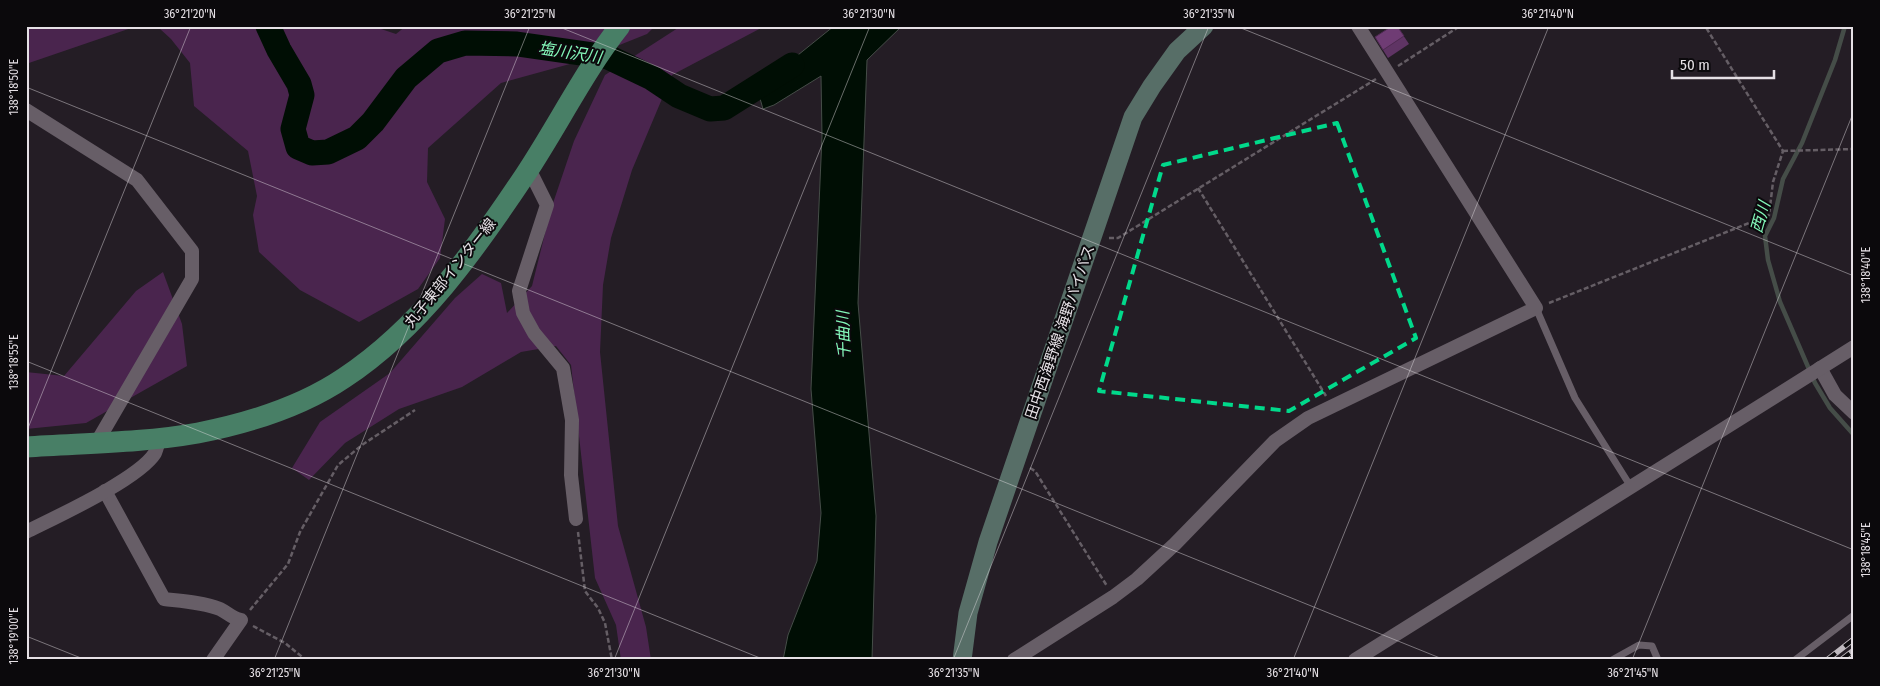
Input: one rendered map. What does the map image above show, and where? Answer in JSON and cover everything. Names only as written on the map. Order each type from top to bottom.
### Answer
[{"type":"main road","name":"丸子東部インター線","points":[[26,447],[160,438],[223,427],[290,407],[342,379],[368,362],[404,329],[448,280],[486,231],[529,168],[620,26]]},
{"type":"street","name":"田中西海野線 海野バイパス","points":[[962,660],[968,613],[974,589],[1016,459],[1133,117],[1177,51],[1204,26]]},
{"type":"street","points":[[1014,660],[1113,597],[1137,579],[1175,544],[1275,441],[1308,418],[1536,308],[1358,26]]},
{"type":"street","points":[[26,110],[137,180],[192,251],[192,279],[97,442]]},
{"type":"street","points":[[529,168],[547,206],[519,291],[526,319],[562,368],[572,420],[571,474],[576,518]]},
{"type":"street","points":[[1355,660],[1854,347]]},
{"type":"street","points":[[1820,368],[1835,395],[1854,413]]},
{"type":"street","points":[[26,532],[105,491],[142,467],[154,454],[160,438]]},
{"type":"street","points":[[105,491],[164,599],[198,603],[221,610],[235,619],[242,620],[212,660]]},
{"type":"lane","points":[[1536,308],[1575,398],[1631,488]]},
{"type":"lane","points":[[1795,660],[1854,615]]},
{"type":"lane","points":[[1612,660],[1639,644],[1652,646],[1658,660]]},
{"type":"path","points":[[1093,238],[1118,238],[1460,26]]},
{"type":"path","points":[[1536,308],[1769,215],[1773,182],[1783,151],[1705,26]]},
{"type":"path","points":[[1783,151],[1854,150]]},
{"type":"path","points":[[1198,188],[1333,407]]},
{"type":"path","points":[[306,660],[285,643],[242,620],[288,564],[300,532],[338,465],[362,445],[415,410]]},
{"type":"path","points":[[1016,459],[1035,471],[1113,597]]},
{"type":"path","points":[[576,518],[585,591],[598,608],[605,623],[612,660]]},
{"type":"highlighted area","points":[[1337,123],[1416,338],[1289,411],[1099,391],[1163,165]]},
{"type":"shaded area","points":[[26,26],[137,26],[26,64]]},
{"type":"shaded area","points":[[146,26],[372,26],[396,34],[406,26],[655,26],[647,34],[577,62],[501,83],[428,148],[427,182],[445,219],[440,258],[418,289],[359,322],[300,290],[259,252],[253,215],[257,196],[248,151],[194,106],[190,63],[171,39],[159,28]]},
{"type":"shaded area","points":[[681,26],[765,26],[672,75],[632,170],[611,238],[603,285],[600,352],[618,526],[646,627],[651,660],[621,660],[616,625],[595,578],[571,365],[556,346],[521,352],[462,387],[399,409],[345,443],[309,480],[292,468],[320,422],[390,373],[455,298],[482,274],[501,283],[507,313],[532,286],[551,209],[574,141],[605,75]]},
{"type":"shaded area","points":[[163,272],[182,324],[187,366],[86,423],[26,429],[26,372],[64,376],[136,291]]},
{"type":"water","name":"千曲川","points":[[834,26],[902,26],[867,60],[858,303],[876,516],[872,660],[783,660],[788,635],[817,561],[821,513],[811,389],[822,136],[821,76],[774,105],[763,109],[757,88]]},
{"type":"building","points":[[1392,26],[1397,26],[1404,36],[1383,50],[1375,37]]},
{"type":"waterway","name":"塩川沢川","points":[[268,26],[279,50],[299,84],[302,95],[293,129],[298,147],[312,153],[328,152],[357,138],[373,122],[406,78],[438,51],[465,43],[517,44],[608,57],[652,78],[679,96],[710,109],[724,108],[792,65]]},
{"type":"waterway","name":"西川","points":[[1845,26],[1835,60],[1802,143],[1783,179],[1774,218],[1765,236],[1768,260],[1780,302],[1815,383],[1830,408],[1854,435]]},
{"type":"railway","points":[[1827,660],[1854,639]]},
{"type":"railway","points":[[1841,660],[1854,650]]}]
